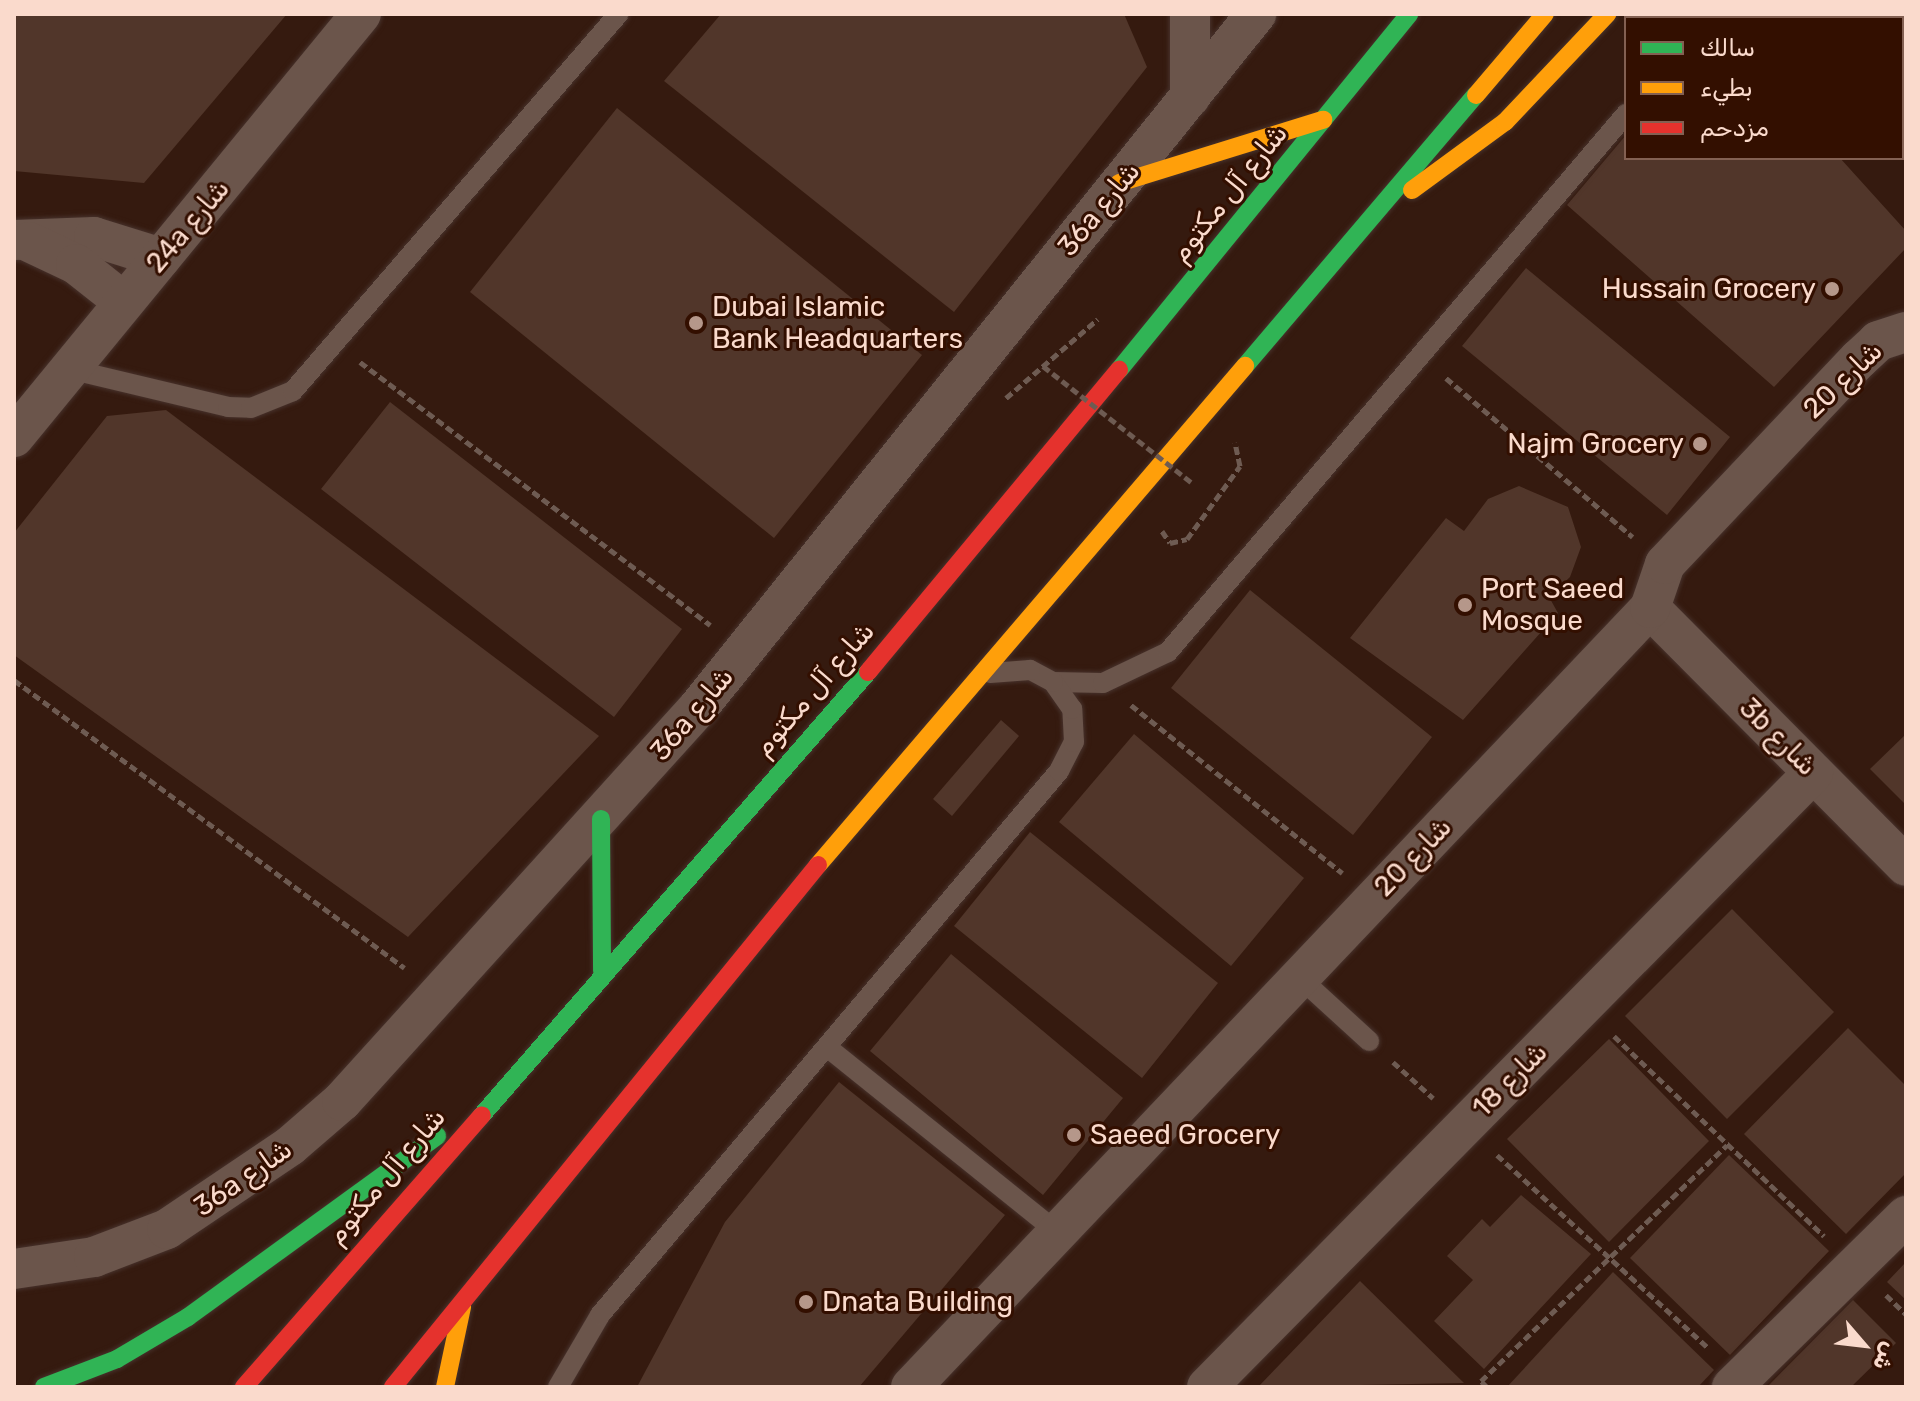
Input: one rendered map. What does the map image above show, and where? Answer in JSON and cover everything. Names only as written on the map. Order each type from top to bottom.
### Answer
[{"type":"main road","name":"شارع آل مكتوم","points":[[244,1387],[480,1109],[961,565],[1409,14]]},
{"type":"main road","points":[[393,1387],[979,677],[1545,14]]},
{"type":"main road","points":[[1382,207],[1467,155],[1607,14]]},
{"type":"main road","points":[[1119,183],[1323,120]]},
{"type":"main road","points":[[601,819],[602,971]]},
{"type":"main road","points":[[44,1387],[117,1359],[188,1317],[480,1109]]},
{"type":"main road","points":[[445,1387],[463,1299]]},
{"type":"street","name":"24a شارع","points":[[14,437],[361,14]]},
{"type":"street","points":[[1190,14],[1190,97]]},
{"type":"street","name":"36a شارع","points":[[14,1269],[109,1251],[167,1229],[233,1187],[342,1101],[601,819],[745,652],[1256,14]]},
{"type":"street","points":[[19,240],[94,237],[161,258]]},
{"type":"street","points":[[19,240],[76,264],[124,302]]},
{"type":"street","name":"شارع 20","points":[[933,1379],[1058,1233],[1650,608],[1665,564],[1859,359],[1878,341],[1906,332]]},
{"type":"street","name":"3b شارع","points":[[1650,608],[1906,866]]},
{"type":"street","name":"شارع 18","points":[[1207,1387],[1813,773]]},
{"type":"street","points":[[1736,1382],[1906,1216]]},
{"type":"lane","points":[[69,369],[251,408],[293,391],[337,345],[618,14]]},
{"type":"lane","points":[[979,677],[1004,668],[1053,682],[1103,683],[1168,652],[1624,116]]},
{"type":"lane","points":[[558,1387],[600,1315],[1059,771],[1074,742],[1072,720],[1053,682]]},
{"type":"lane","points":[[1299,977],[1369,1041]]},
{"type":"lane","points":[[827,1047],[1058,1233]]},
{"type":"path","points":[[337,345],[745,652]]},
{"type":"path","points":[[1420,357],[1665,564]]},
{"type":"path","points":[[1043,366],[1192,483]]},
{"type":"path","points":[[14,680],[440,995]]},
{"type":"path","points":[[1103,683],[1374,898]]},
{"type":"path","points":[[1584,1006],[1906,1314]]},
{"type":"path","points":[[1369,1041],[1613,1260],[1736,1382]]},
{"type":"path","points":[[1487,1387],[1481,1381],[1613,1260],[1727,1145]]},
{"type":"building","points":[[14,14],[287,14],[144,183],[14,171]]},
{"type":"building","points":[[721,14],[1124,14],[1147,67],[954,312],[664,81]]},
{"type":"building","points":[[1775,14],[1906,14],[1906,162],[1904,16]]},
{"type":"building","name":"Dubai Islamic Bank Headquarters","points":[[617,108],[922,355],[774,538],[470,292]]},
{"type":"building","points":[[1624,137],[1624,160],[1842,160],[1906,231],[1906,248],[1774,387],[1567,205]]},
{"type":"building","points":[[1526,268],[1730,437],[1667,515],[1462,346]]},
{"type":"building","points":[[390,402],[682,629],[614,717],[321,489]]},
{"type":"building","points":[[166,410],[599,736],[408,937],[14,655],[14,533],[107,416]]},
{"type":"building","name":"Port Saeed Mosque","points":[[1519,486],[1568,507],[1581,547],[1570,577],[1549,597],[1558,613],[1463,720],[1350,638],[1446,518],[1464,531],[1488,499]]},
{"type":"building","points":[[1250,590],[1432,737],[1353,835],[1171,688]]},
{"type":"building","points":[[1001,720],[1019,736],[952,816],[933,799]]},
{"type":"building","points":[[1134,734],[1304,878],[1231,966],[1059,822]]},
{"type":"building","points":[[1906,734],[1906,805],[1870,769]]},
{"type":"building","points":[[1030,832],[1218,983],[1142,1078],[954,926]]},
{"type":"building","points":[[1732,909],[1834,1012],[1727,1119],[1625,1016]]},
{"type":"building","points":[[951,954],[1123,1098],[1043,1195],[870,1051]]},
{"type":"building","points":[[1848,1028],[1906,1086],[1906,1173],[1846,1234],[1744,1134]]},
{"type":"building","points":[[1609,1039],[1709,1141],[1609,1242],[1507,1139]]},
{"type":"building","name":"Dnata Building","points":[[839,1082],[1005,1215],[859,1387],[637,1387],[725,1222]]},
{"type":"building","points":[[1729,1155],[1829,1251],[1730,1355],[1630,1258]]},
{"type":"building","points":[[1521,1195],[1591,1254],[1484,1369],[1434,1321],[1473,1280],[1447,1256],[1482,1219],[1490,1227]]},
{"type":"building","points":[[1906,1262],[1906,1300],[1887,1282]]},
{"type":"building","points":[[1613,1272],[1714,1370],[1698,1387],[1507,1387]]},
{"type":"building","points":[[1360,1281],[1464,1383],[1258,1387]]},
{"type":"building","points":[[1853,1300],[1896,1343],[1851,1387],[1767,1387]]},
{"type":"traffic: fast","points":[[1119,370],[1409,14]]},
{"type":"traffic: fast","points":[[1245,366],[1476,95]]},
{"type":"traffic: fast","points":[[482,1115],[868,672]]},
{"type":"traffic: fast","points":[[601,819],[602,971]]},
{"type":"traffic: fast","points":[[44,1387],[117,1359],[188,1317],[437,1136]]},
{"type":"traffic: slow","points":[[1476,95],[1545,14]]},
{"type":"traffic: slow","points":[[1412,190],[1505,122],[1607,14]]},
{"type":"traffic: slow","points":[[1119,183],[1323,120]]},
{"type":"traffic: slow","points":[[818,865],[1245,366]]},
{"type":"traffic: slow","points":[[445,1387],[462,1307]]},
{"type":"traffic: jam","points":[[868,672],[1119,370]]},
{"type":"traffic: jam","points":[[393,1387],[818,865]]},
{"type":"traffic: jam","points":[[244,1387],[482,1115]]},
{"type":"place","name":"Hussain Grocery","points":[[1832,289]]},
{"type":"place","name":"Dubai Islamic Bank Headquarters","points":[[696,323]]},
{"type":"place","name":"Najm Grocery","points":[[1700,444]]},
{"type":"place","name":"Port Saeed Mosque","points":[[1465,605]]},
{"type":"place","name":"Saeed Grocery","points":[[1074,1135]]},
{"type":"place","name":"Dnata Building","points":[[806,1302]]}]
